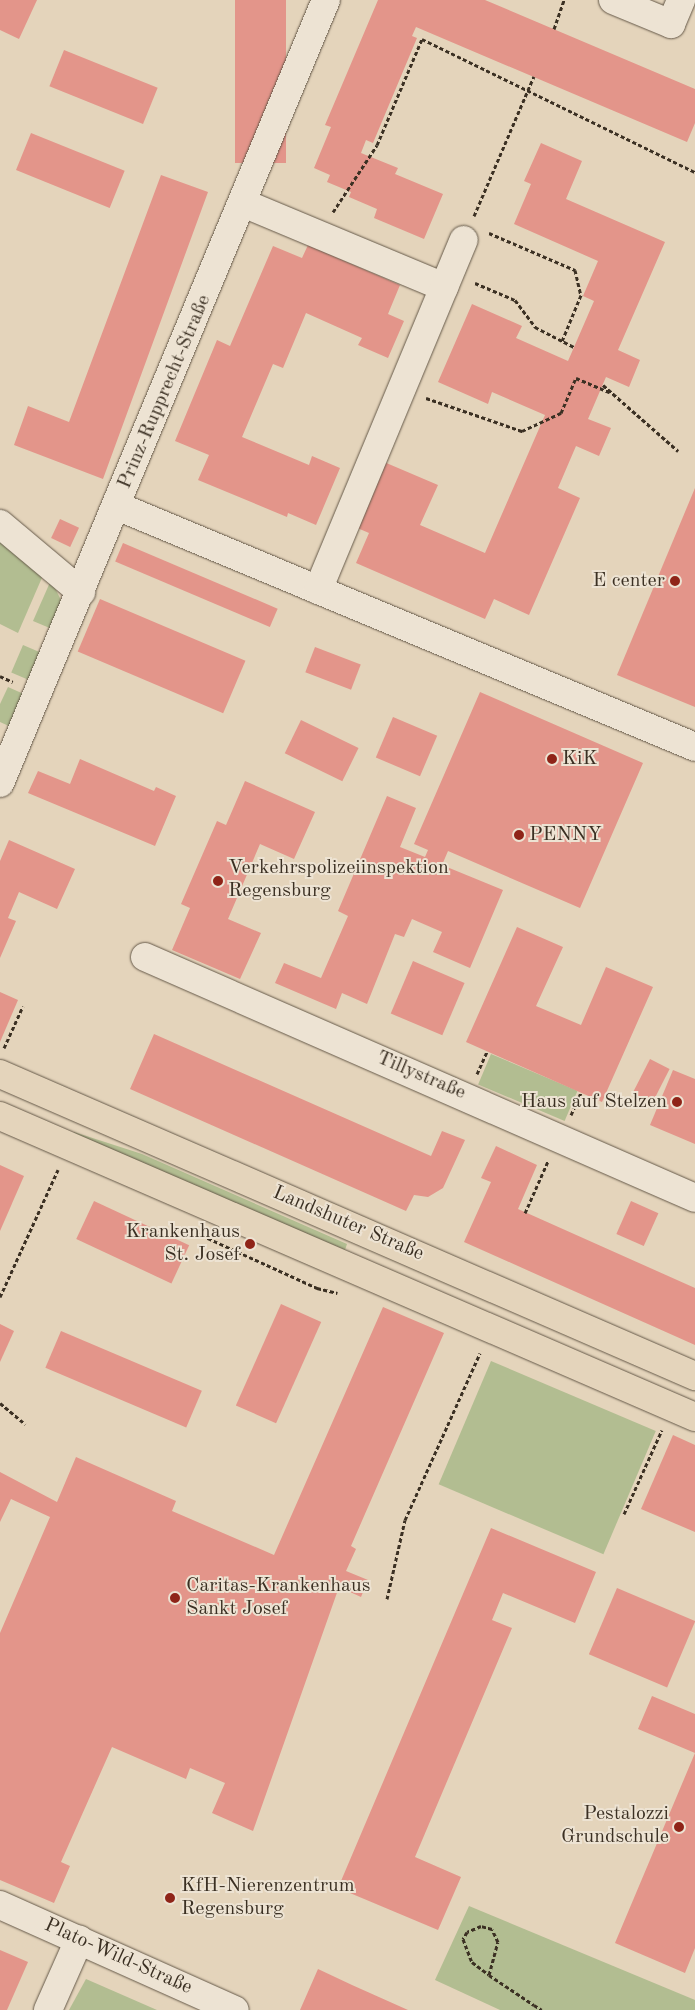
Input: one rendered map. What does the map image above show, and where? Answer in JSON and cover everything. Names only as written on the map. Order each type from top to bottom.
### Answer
[{"type":"main road","name":"Landshuter Straße","points":[[1,1064],[695,1376]]},
{"type":"main road","name":"Landshuter Straße","points":[[0,1116],[683,1412]]},
{"type":"street","name":"Prinz-Rupprecht-Straße","points":[[0,783],[117,506],[326,0]]},
{"type":"street","points":[[613,0],[676,12]]},
{"type":"street","points":[[243,203],[318,235],[447,280]]},
{"type":"street","points":[[318,590],[467,232]]},
{"type":"street","points":[[117,506],[695,747]]},
{"type":"street","points":[[0,524],[81,592]]},
{"type":"street","name":"Tillystraße","points":[[145,957],[695,1198]]},
{"type":"street","name":"Plato-Wild-Straße","points":[[0,1905],[236,2010]]},
{"type":"street","points":[[48,2010],[79,1940]]},
{"type":"path","points":[[554,30],[564,0]]},
{"type":"path","points":[[318,235],[377,145],[422,39],[527,93],[695,172]]},
{"type":"path","points":[[534,76],[467,232],[575,270],[581,295],[562,341]]},
{"type":"path","points":[[447,280],[515,300],[535,327],[574,347]]},
{"type":"path","points":[[401,390],[522,432],[561,413],[576,378],[611,393]]},
{"type":"path","points":[[603,385],[678,451]]},
{"type":"path","points":[[1,1064],[23,1006]]},
{"type":"path","points":[[525,1213],[550,1158]]},
{"type":"path","points":[[0,1297],[59,1168]]},
{"type":"path","points":[[387,1599],[405,1520],[479,1355]]},
{"type":"path","points":[[0,1403],[24,1424]]},
{"type":"path","points":[[624,1514],[683,1412]]},
{"type":"path","points":[[489,1975],[498,1942],[492,1930],[481,1926],[467,1932],[463,1939],[472,1962],[489,1975],[542,2010]]},
{"type":"green space","points":[[0,537],[44,573],[18,633],[0,624]]},
{"type":"green space","points":[[51,580],[63,604],[52,629],[33,621]]},
{"type":"green space","points":[[23,645],[42,653],[31,681],[11,673]]},
{"type":"green space","points":[[8,687],[26,695],[11,727],[0,722],[0,704]]},
{"type":"green space","points":[[491,1054],[578,1091],[565,1121],[478,1084]]},
{"type":"green space","points":[[74,1132],[142,1154],[347,1244],[345,1250],[73,1135]]},
{"type":"green space","points":[[491,1361],[656,1431],[603,1554],[439,1484]]},
{"type":"green space","points":[[469,1906],[695,2000],[695,2010],[500,2010],[435,1980]]},
{"type":"green space","points":[[86,1979],[157,2010],[69,2010]]},
{"type":"building","points":[[0,0],[37,0],[19,39],[0,30]]},
{"type":"building","points":[[235,0],[286,0],[286,163],[235,163]]},
{"type":"building","points":[[378,0],[485,0],[695,89],[695,123],[687,142],[416,27],[412,36],[417,38],[373,143],[366,140],[361,153],[398,168],[395,174],[443,194],[424,239],[374,218],[377,209],[349,197],[351,192],[327,182],[330,175],[314,168],[331,127],[325,125]]},
{"type":"building","points":[[64,50],[158,88],[143,124],[49,86]]},
{"type":"building","points":[[31,133],[125,171],[110,208],[16,170]]},
{"type":"building","points":[[541,143],[582,161],[566,199],[665,242],[618,350],[640,360],[629,387],[606,377],[588,419],[611,428],[599,456],[576,446],[558,488],[580,498],[529,615],[494,599],[485,619],[356,563],[369,533],[355,527],[384,462],[438,485],[420,525],[485,553],[545,415],[492,392],[488,404],[438,382],[472,304],[522,326],[516,338],[568,361],[594,301],[583,296],[598,261],[514,224],[531,184],[524,181]]},
{"type":"building","points":[[161,175],[208,192],[103,479],[14,445],[28,406],[69,422]]},
{"type":"building","points":[[308,245],[400,285],[388,314],[404,321],[388,358],[358,345],[362,338],[306,313],[283,368],[273,364],[242,437],[309,465],[312,456],[340,468],[316,525],[288,513],[287,517],[198,480],[209,455],[175,441],[217,340],[230,346],[273,246],[302,258]]},
{"type":"building","name":"E center","points":[[695,488],[695,707],[617,675]]},
{"type":"building","points":[[60,519],[79,528],[70,547],[51,538]]},
{"type":"building","points":[[123,543],[278,609],[270,627],[115,561]]},
{"type":"building","points":[[100,599],[245,661],[223,713],[78,651]]},
{"type":"building","points":[[315,647],[361,665],[351,690],[305,672]]},
{"type":"building","points":[[480,692],[643,763],[580,908],[448,851],[442,865],[503,890],[470,968],[433,952],[442,932],[412,919],[404,937],[395,934],[367,1004],[342,993],[336,1009],[275,983],[284,963],[321,978],[348,916],[338,911],[387,796],[416,808],[400,847],[425,857],[428,850],[414,844]]},
{"type":"building","points":[[393,717],[437,736],[420,776],[376,758]]},
{"type":"building","points":[[301,720],[359,748],[342,781],[285,753]]},
{"type":"building","points":[[80,759],[154,791],[156,787],[176,796],[155,846],[28,793],[38,771],[70,784]]},
{"type":"building","name":"Verkehrspolizeiinspektion Regensburg","points":[[245,781],[315,812],[294,859],[260,844],[228,919],[261,933],[240,979],[172,950],[190,908],[181,904],[217,821],[226,825]]},
{"type":"building","points":[[9,840],[75,869],[57,909],[19,892],[8,918],[16,921],[0,958],[0,861]]},
{"type":"building","points":[[517,927],[563,947],[536,1006],[581,1025],[606,967],[653,987],[602,1102],[466,1042]]},
{"type":"building","points":[[413,961],[465,983],[442,1035],[391,1013]]},
{"type":"building","points":[[0,992],[18,1000],[0,1042]]},
{"type":"building","points":[[154,1034],[431,1156],[442,1131],[465,1140],[443,1188],[428,1197],[414,1195],[406,1211],[130,1089]]},
{"type":"building","points":[[650,1059],[670,1069],[652,1104],[632,1094]]},
{"type":"building","name":"Haus auf Stelzen","points":[[673,1070],[695,1079],[695,1144],[650,1125]]},
{"type":"building","points":[[496,1146],[537,1165],[518,1209],[695,1288],[695,1345],[464,1242],[491,1182],[481,1178]]},
{"type":"building","points":[[0,1165],[24,1176],[0,1231]]},
{"type":"building","points":[[94,1201],[189,1245],[171,1283],[76,1239]]},
{"type":"building","points":[[631,1201],[658,1213],[644,1246],[616,1234]]},
{"type":"building","points":[[281,1304],[321,1322],[276,1423],[236,1405]]},
{"type":"building","name":"Caritas-Krankenhaus Sankt Josef","points":[[383,1307],[444,1333],[351,1546],[356,1549],[346,1571],[368,1580],[361,1597],[339,1587],[253,1831],[212,1813],[225,1783],[190,1768],[186,1779],[112,1747],[61,1862],[70,1866],[54,1903],[0,1880],[0,1633],[50,1517],[11,1499],[0,1522],[0,1472],[57,1502],[76,1457],[176,1501],[172,1511],[274,1555]]},
{"type":"building","points":[[0,1324],[14,1331],[0,1362]]},
{"type":"building","points":[[61,1331],[202,1391],[186,1428],[45,1368]]},
{"type":"building","points":[[673,1435],[695,1445],[695,1532],[641,1509]]},
{"type":"building","points":[[491,1528],[596,1572],[575,1623],[503,1593],[492,1620],[512,1628],[415,1857],[461,1877],[438,1930],[338,1888]]},
{"type":"building","points":[[617,1588],[695,1621],[667,1687],[589,1654]]},
{"type":"building","points":[[652,1696],[695,1714],[695,1753],[638,1729]]},
{"type":"building","name":"Pestalozzi Grundschule","points":[[695,1753],[695,1948],[685,1973],[615,1943]]},
{"type":"building","points":[[0,1950],[28,1962],[7,2010],[0,2010]]},
{"type":"building","points":[[318,1969],[352,1985],[408,2010],[300,2010]]},
{"type":"place","name":"E center","points":[[675,581]]},
{"type":"place","name":"KiK","points":[[552,759]]},
{"type":"place","name":"PENNY","points":[[519,835]]},
{"type":"place","name":"Verkehrspolizeiinspektion Regensburg","points":[[218,881]]},
{"type":"place","name":"Haus auf Stelzen","points":[[677,1102]]},
{"type":"place","name":"Krankenhaus St. Josef","points":[[250,1244]]},
{"type":"place","name":"Caritas-Krankenhaus Sankt Josef","points":[[175,1598]]},
{"type":"place","name":"Pestalozzi Grundschule","points":[[679,1827]]},
{"type":"place","name":"KfH-Nierenzentrum Regensburg","points":[[170,1898]]}]
